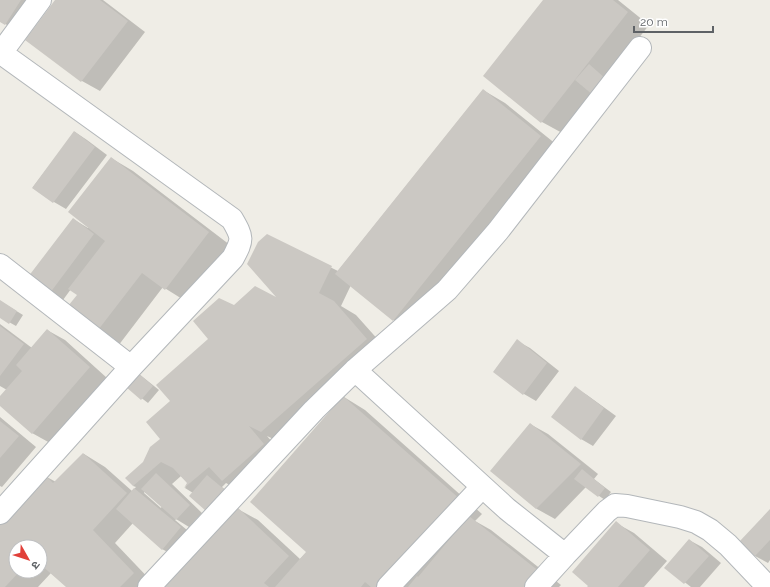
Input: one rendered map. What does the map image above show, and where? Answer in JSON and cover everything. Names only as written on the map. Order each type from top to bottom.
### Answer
[{"type":"street","points":[[3,505],[233,258],[241,244],[239,232],[232,220],[0,53],[40,0]]},
{"type":"street","points":[[149,587],[314,410],[355,370],[447,290],[498,232],[640,48]]},
{"type":"street","points":[[0,265],[130,367]]},
{"type":"street","points":[[355,370],[482,487],[565,555]]},
{"type":"street","points":[[388,587],[482,487]]},
{"type":"street","points":[[536,587],[607,511],[615,505],[680,517],[696,522],[710,530],[728,545],[768,587]]},
{"type":"building","points":[[0,0],[21,0],[5,25],[0,22]]},
{"type":"building","points":[[55,0],[100,0],[128,21],[81,82],[25,40]]},
{"type":"building","points":[[543,0],[613,0],[628,12],[541,123],[483,76]]},
{"type":"building","points":[[589,64],[606,79],[593,95],[575,80]]},
{"type":"building","points":[[483,89],[541,136],[393,321],[335,274]]},
{"type":"building","points":[[74,131],[95,147],[53,203],[32,188]]},
{"type":"building","points":[[111,157],[209,232],[165,290],[142,273],[95,334],[64,311],[77,295],[68,289],[105,241],[68,212]]},
{"type":"building","points":[[73,218],[94,234],[50,293],[28,277]]},
{"type":"building","points":[[267,234],[332,266],[319,293],[334,301],[367,339],[261,432],[249,426],[264,444],[222,481],[209,467],[184,488],[187,483],[173,468],[161,462],[133,486],[125,478],[143,462],[150,447],[160,439],[146,422],[170,401],[156,385],[208,339],[193,321],[219,298],[234,305],[255,286],[276,297],[247,264],[258,242]]},
{"type":"building","points":[[0,300],[17,311],[9,324],[0,318]]},
{"type":"building","points":[[0,326],[24,344],[0,376]]},
{"type":"building","points":[[47,329],[90,367],[32,434],[0,406],[0,396],[22,371],[16,365]]},
{"type":"building","points":[[517,339],[547,363],[523,395],[493,372]]},
{"type":"building","points":[[138,373],[153,386],[141,400],[126,387]]},
{"type":"building","points":[[575,386],[604,408],[581,440],[551,417]]},
{"type":"building","points":[[343,396],[461,500],[380,587],[371,587],[365,582],[361,587],[275,587],[306,552],[250,502]]},
{"type":"building","points":[[0,421],[19,436],[0,458]]},
{"type":"building","points":[[530,423],[581,464],[536,509],[490,471]]},
{"type":"building","points":[[83,453],[127,493],[93,530],[134,573],[120,587],[66,587],[48,571],[48,539],[8,539],[8,579],[12,579],[5,587],[0,587],[0,521],[45,475],[53,483]]},
{"type":"building","points":[[582,469],[605,488],[598,497],[574,479]]},
{"type":"building","points":[[156,473],[190,505],[176,520],[141,489]]},
{"type":"building","points":[[207,475],[225,490],[206,511],[189,496]]},
{"type":"building","points":[[134,488],[181,527],[162,550],[116,509]]},
{"type":"building","points":[[236,506],[289,556],[264,583],[269,587],[163,587]]},
{"type":"building","points":[[770,509],[770,540],[755,556],[739,542]]},
{"type":"building","points":[[469,516],[540,572],[527,587],[408,587],[417,576],[418,577]]},
{"type":"building","points":[[616,521],[650,550],[618,587],[587,587],[588,586],[572,572]]},
{"type":"building","points":[[689,539],[709,556],[684,584],[664,568]]}]
